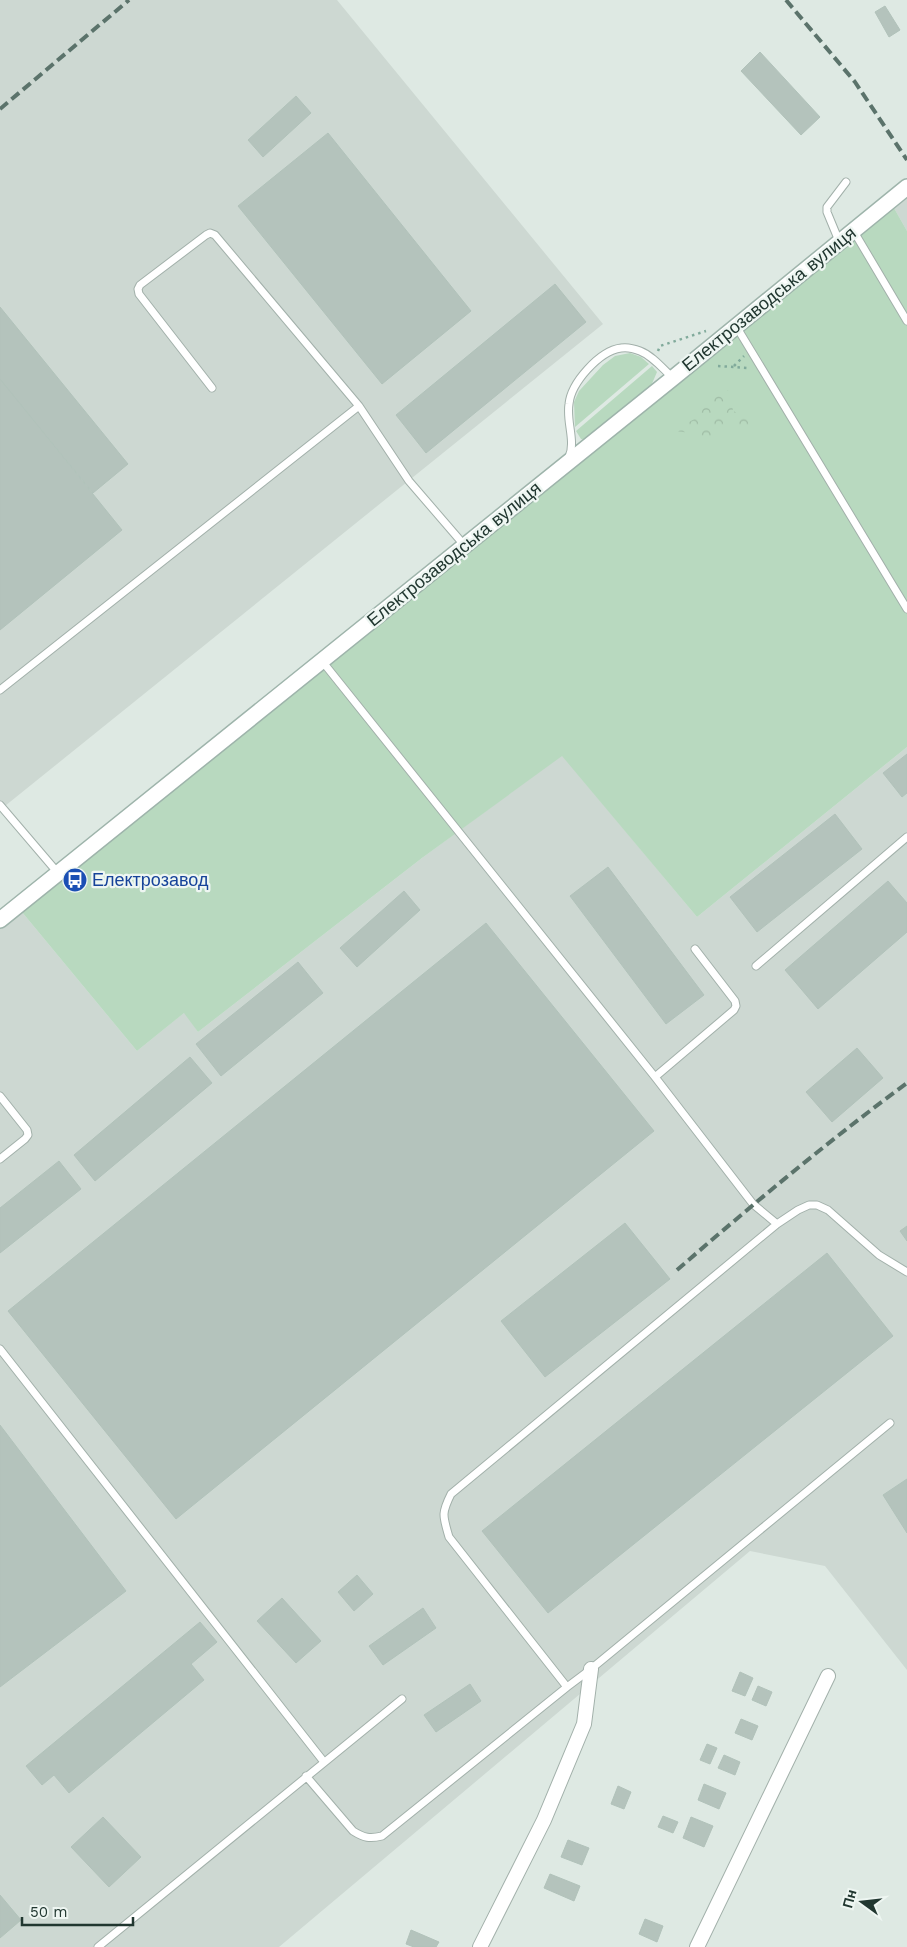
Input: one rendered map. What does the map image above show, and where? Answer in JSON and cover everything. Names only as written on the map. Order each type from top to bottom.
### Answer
[{"type":"main road","name":"Електрозаводська вулиця","points":[[0,920],[465,546],[907,186]]},
{"type":"street","points":[[480,1947],[544,1820],[584,1724],[590,1670]]},
{"type":"street","points":[[697,1947],[828,1676]]},
{"type":"lane","points":[[839,241],[827,208],[846,182]]},
{"type":"lane","points":[[852,230],[907,321]]},
{"type":"lane","points":[[212,388],[139,294],[138,289],[140,285],[169,262],[210,233],[215,235],[359,406],[409,480],[465,546]]},
{"type":"lane","points":[[736,325],[907,610]]},
{"type":"lane","points":[[567,462],[572,451],[568,404],[570,396],[586,371],[609,352],[621,348],[639,350],[654,360],[672,378]]},
{"type":"lane","points":[[0,690],[359,406]]},
{"type":"lane","points":[[322,661],[655,1077],[753,1204],[778,1224]]},
{"type":"lane","points":[[0,805],[58,873]]},
{"type":"lane","points":[[756,966],[907,838]]},
{"type":"lane","points":[[655,1077],[734,1010],[736,1006],[735,1001],[695,949]]},
{"type":"lane","points":[[0,1096],[28,1135],[0,1159]]},
{"type":"lane","points":[[566,1686],[449,1537],[444,1519],[444,1510],[451,1494],[778,1224],[798,1210],[809,1205],[818,1205],[828,1210],[878,1255],[907,1272]]},
{"type":"lane","points":[[0,1349],[324,1762]]},
{"type":"lane","points":[[306,1776],[353,1831],[362,1837],[371,1839],[382,1836],[566,1686],[590,1670],[890,1423]]},
{"type":"lane","points":[[98,1947],[402,1699]]},
{"type":"path","points":[[654,360],[660,346],[711,329]]},
{"type":"path","points":[[718,366],[734,366],[763,371]]},
{"type":"shaded area","points":[[0,0],[337,0],[603,324],[0,810]]},
{"type":"shaded area","points":[[907,187],[907,231],[890,201]]},
{"type":"shaded area","points":[[907,747],[907,1670],[825,1566],[750,1551],[279,1947],[0,1947],[0,920],[17,906],[137,1051],[185,1012],[198,1032],[422,858],[562,755],[697,917]]},
{"type":"green space","points":[[890,201],[907,231],[907,747],[697,917],[562,756],[422,858],[198,1032],[184,1013],[137,1051],[17,906]]},
{"type":"green space","points":[[630,353],[641,357],[649,364],[575,427],[574,402],[579,391],[603,365],[615,356]]},
{"type":"green space","points":[[652,366],[657,372],[651,386],[590,438],[581,439],[576,431]]},
{"type":"green space","points":[[730,390],[733,411],[750,418],[748,430],[727,426],[720,437],[709,444],[698,442],[700,434],[674,431],[677,424],[689,422],[698,417],[689,409],[694,405],[713,394]]},
{"type":"building","points":[[885,6],[900,30],[889,37],[875,12]]},
{"type":"building","points":[[760,52],[820,117],[801,135],[741,71]]},
{"type":"building","points":[[296,96],[311,113],[263,157],[248,140]]},
{"type":"building","points":[[328,133],[471,311],[382,384],[238,206]]},
{"type":"building","points":[[555,284],[586,322],[426,453],[396,415]]},
{"type":"building","points":[[0,307],[128,464],[93,493],[0,379]]},
{"type":"building","points":[[0,379],[122,530],[0,630]]},
{"type":"building","points":[[907,754],[907,793],[902,797],[883,773]]},
{"type":"building","points":[[835,814],[862,849],[757,932],[730,897]]},
{"type":"building","points":[[608,867],[704,995],[666,1024],[570,896]]},
{"type":"building","points":[[888,881],[907,903],[907,932],[818,1009],[785,970]]},
{"type":"building","points":[[404,891],[420,910],[357,967],[340,948]]},
{"type":"building","points":[[486,923],[654,1131],[176,1519],[8,1311]]},
{"type":"building","points":[[298,962],[323,993],[221,1076],[196,1044]]},
{"type":"building","points":[[857,1048],[883,1078],[832,1122],[806,1092]]},
{"type":"building","points":[[190,1057],[212,1083],[95,1181],[74,1155]]},
{"type":"building","points":[[59,1161],[81,1189],[0,1253],[0,1208]]},
{"type":"building","points":[[625,1223],[670,1279],[545,1377],[501,1321]]},
{"type":"building","points":[[907,1226],[907,1241],[900,1231]]},
{"type":"building","points":[[827,1253],[893,1336],[548,1613],[482,1531]]},
{"type":"building","points":[[0,1425],[126,1591],[0,1687]]},
{"type":"building","points":[[907,1479],[907,1533],[883,1495]]},
{"type":"building","points":[[357,1575],[373,1594],[354,1611],[338,1592]]},
{"type":"building","points":[[282,1598],[321,1641],[296,1663],[257,1621]]},
{"type":"building","points":[[423,1608],[436,1628],[383,1665],[369,1646]]},
{"type":"building","points":[[200,1622],[217,1642],[191,1664],[204,1680],[69,1793],[54,1775],[42,1785],[26,1766]]},
{"type":"building","points":[[740,1672],[753,1678],[745,1696],[732,1691]]},
{"type":"building","points":[[470,1684],[481,1701],[436,1732],[424,1715]]},
{"type":"building","points":[[758,1686],[772,1692],[766,1706],[752,1700]]},
{"type":"building","points":[[741,1719],[758,1726],[752,1740],[735,1733]]},
{"type":"building","points":[[707,1744],[717,1748],[710,1764],[700,1760]]},
{"type":"building","points":[[724,1755],[740,1762],[735,1775],[718,1768]]},
{"type":"building","points":[[704,1784],[726,1793],[719,1809],[698,1800]]},
{"type":"building","points":[[618,1786],[631,1792],[624,1809],[611,1804]]},
{"type":"building","points":[[663,1816],[678,1822],[673,1833],[658,1827]]},
{"type":"building","points":[[103,1817],[141,1857],[109,1887],[71,1847]]},
{"type":"building","points":[[691,1817],[713,1826],[704,1847],[683,1838]]},
{"type":"building","points":[[568,1840],[589,1848],[582,1865],[561,1857]]},
{"type":"building","points":[[550,1874],[580,1886],[574,1901],[544,1888]]},
{"type":"building","points":[[0,1895],[21,1920],[0,1938]]},
{"type":"building","points":[[645,1919],[663,1926],[657,1942],[639,1934]]},
{"type":"building","points":[[411,1930],[439,1942],[436,1947],[414,1947],[406,1944]]},
{"type":"railway","points":[[0,109],[129,0]]},
{"type":"railway","points":[[786,0],[855,82],[907,160]]},
{"type":"railway","points":[[677,1270],[790,1174],[907,1083]]},
{"type":"place","name":"Електрозавод","points":[[75,880]]}]
